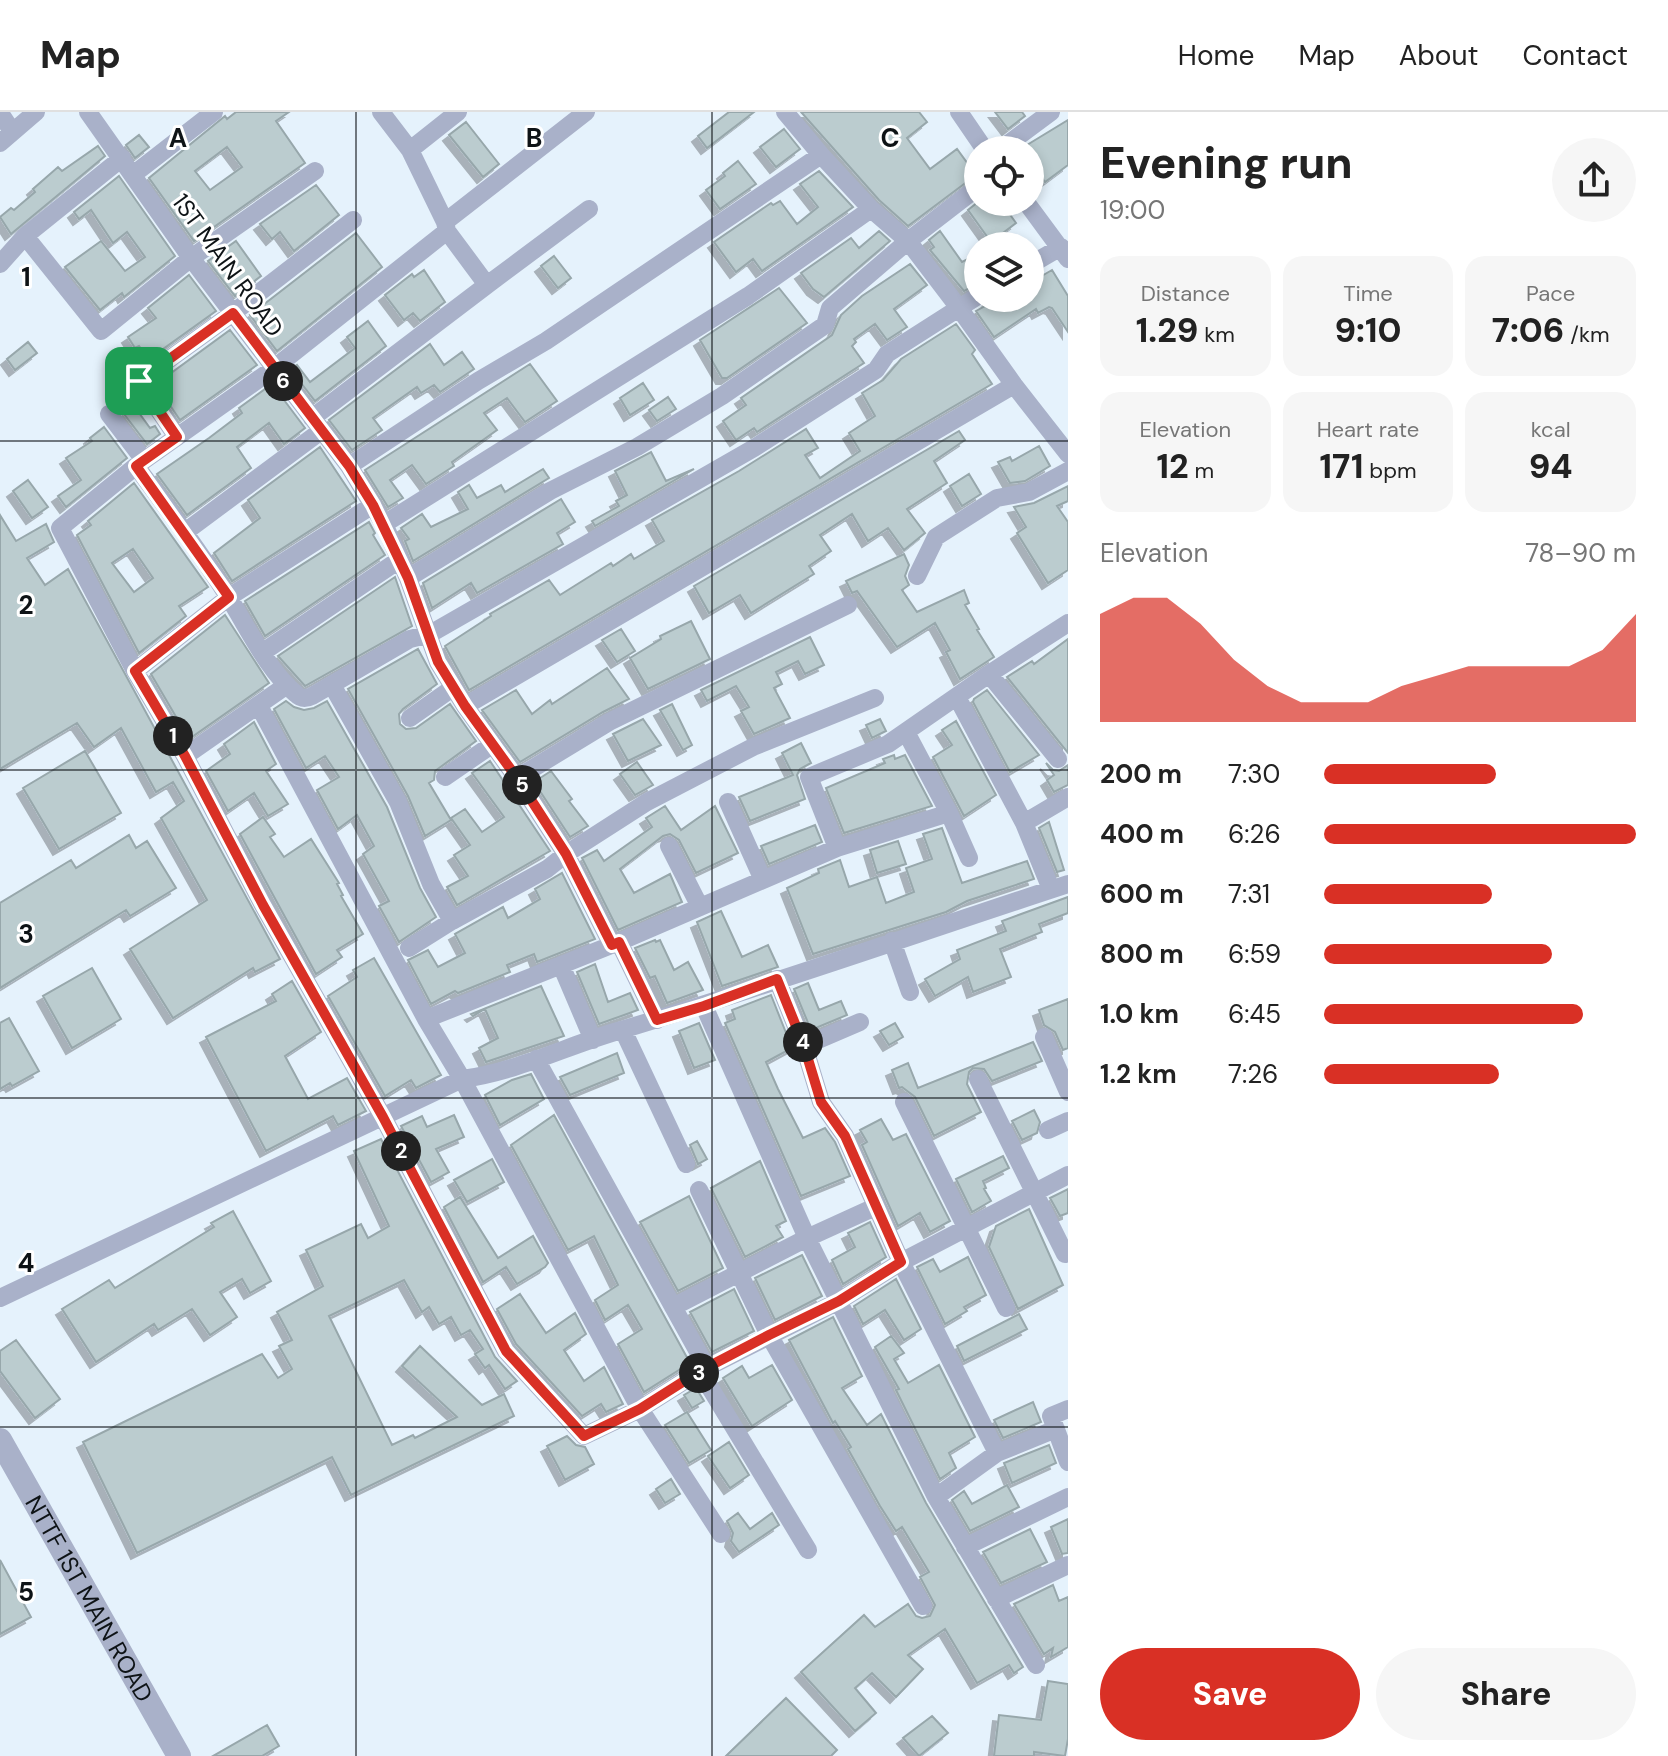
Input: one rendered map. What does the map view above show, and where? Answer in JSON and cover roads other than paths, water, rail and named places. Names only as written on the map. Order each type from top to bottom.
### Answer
[{"type":"street","points":[[0,113],[6,137],[36,112]]},
{"type":"street","name":"1ST MAIN ROAD","points":[[88,112],[191,258],[349,466],[384,524],[430,634],[438,662],[566,854],[657,1020]]},
{"type":"street","points":[[134,174],[214,112]]},
{"type":"street","points":[[381,112],[410,150],[446,226],[487,285]]},
{"type":"street","points":[[410,150],[458,112]]},
{"type":"street","points":[[586,112],[273,369],[140,463],[60,528],[263,905],[383,1117],[506,1351],[584,1436],[640,1409],[704,1370],[839,1301],[901,1262],[1068,1175]]},
{"type":"street","points":[[785,112],[871,209],[908,241],[1068,454]]},
{"type":"street","points":[[959,112],[975,136]]},
{"type":"street","points":[[1019,136],[1051,112]]},
{"type":"street","points":[[349,466],[478,381],[546,341],[821,155]]},
{"type":"street","points":[[0,264],[25,236],[122,158]]},
{"type":"street","points":[[25,236],[101,331],[191,258],[315,171]]},
{"type":"street","points":[[408,578],[550,491],[637,447],[777,360],[825,325],[830,308],[964,198]]},
{"type":"street","points":[[185,532],[487,285],[589,209]]},
{"type":"street","points":[[384,524],[748,296],[871,209]]},
{"type":"street","points":[[1037,216],[1065,253],[1044,260]]},
{"type":"street","points":[[177,437],[139,381],[353,220]]},
{"type":"street","points":[[109,414],[263,652],[287,685],[298,697],[306,699],[410,639],[430,634],[754,448],[876,370],[887,354],[964,305]]},
{"type":"street","points":[[465,706],[1014,385]]},
{"type":"street","points":[[917,576],[936,537],[997,498],[1029,492],[1068,471]]},
{"type":"street","points":[[135,671],[229,597],[373,505]]},
{"type":"street","points":[[263,652],[399,560]]},
{"type":"street","points":[[517,778],[609,722],[848,605]]},
{"type":"street","points":[[837,848],[809,777],[888,744],[1068,623]]},
{"type":"street","points":[[989,674],[1058,759]]},
{"type":"street","points":[[185,756],[287,685]]},
{"type":"street","points":[[332,685],[398,802],[431,884],[452,921]]},
{"type":"street","points":[[410,718],[454,687]]},
{"type":"street","points":[[0,1298],[462,1079],[488,1076],[1060,886],[957,697]]},
{"type":"street","points":[[409,948],[547,869],[647,802],[753,747],[875,698]]},
{"type":"street","points":[[259,706],[640,1409],[721,1534]]},
{"type":"street","points":[[906,732],[969,858]]},
{"type":"street","points":[[445,777],[493,744]]},
{"type":"street","points":[[1024,823],[1068,797]]},
{"type":"street","points":[[728,802],[763,880]]},
{"type":"street","points":[[426,1019],[616,944],[837,848],[949,813]]},
{"type":"street","points":[[669,846],[700,907]]},
{"type":"street","points":[[892,941],[910,992]]},
{"type":"street","points":[[561,965],[593,1040]]},
{"type":"street","points":[[777,979],[804,1046],[821,1102],[845,1136],[901,1262],[997,1453]]},
{"type":"street","points":[[704,1006],[807,1238],[936,1497],[1036,1665]]},
{"type":"street","points":[[804,1046],[860,1022]]},
{"type":"street","points":[[623,1030],[686,1164]]},
{"type":"street","points":[[1044,1037],[1068,1092]]},
{"type":"street","points":[[536,1059],[673,1307],[704,1370],[808,1550]]},
{"type":"street","points":[[978,1079],[1065,1254]]},
{"type":"street","points":[[904,1102],[1006,1308]]},
{"type":"street","points":[[1048,1130],[1068,1121]]},
{"type":"street","points":[[699,1190],[769,1335],[923,1606]]},
{"type":"street","points":[[673,1307],[875,1207]]},
{"type":"street","points":[[1068,1409],[1051,1416],[1068,1462]]},
{"type":"street","points":[[936,1497],[997,1453],[1056,1429]]},
{"type":"street","name":"NTTF 1ST MAIN ROAD","points":[[0,1440],[179,1756]]},
{"type":"street","points":[[965,1547],[1068,1497]]},
{"type":"street","points":[[996,1599],[1068,1565]]}]
